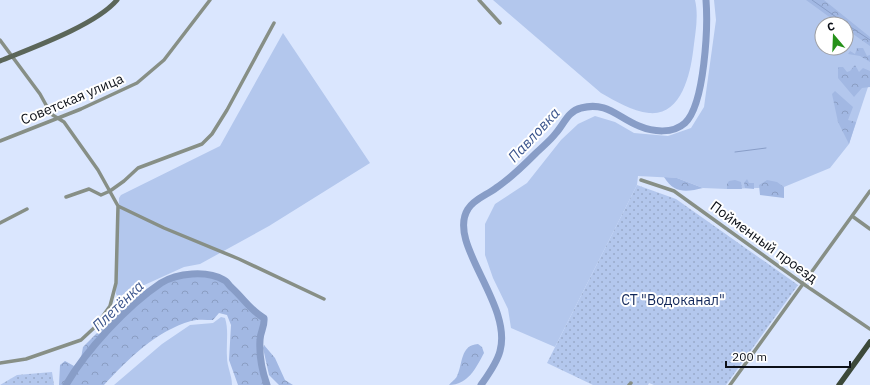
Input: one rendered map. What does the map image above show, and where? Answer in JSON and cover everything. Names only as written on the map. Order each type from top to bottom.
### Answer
[{"type":"main road","points":[[839,385],[870,342]]},
{"type":"street","points":[[0,61],[91,21],[106,11],[117,0]]},
{"type":"street","name":"Советская улица","points":[[0,141],[137,83],[164,60],[210,0]]},
{"type":"street","points":[[479,0],[500,23]]},
{"type":"street","points":[[66,197],[89,188],[101,195],[110,191],[124,181],[138,168],[202,144],[207,140],[227,110],[274,23]]},
{"type":"street","points":[[0,40],[40,94],[51,114],[64,122],[98,170],[118,206],[116,283],[110,306],[95,327],[81,340],[26,359],[0,363]]},
{"type":"street","name":"Пойменный проезд","points":[[641,180],[674,191],[802,283],[870,329]]},
{"type":"street","points":[[730,385],[802,283],[870,191]]},
{"type":"street","points":[[118,206],[324,299]]},
{"type":"street","points":[[0,222],[27,209]]},
{"type":"street","points":[[852,216],[870,229]]},
{"type":"green space","points":[[493,0],[695,0],[697,19],[696,32],[689,72],[682,92],[669,108],[660,112],[649,113],[630,108],[601,93]]},
{"type":"green space","points":[[714,0],[870,0],[870,81],[849,144],[830,168],[784,187],[727,189],[703,188],[677,178],[638,176],[637,185],[555,347],[511,328],[508,309],[493,278],[485,255],[485,224],[495,204],[527,183],[561,140],[578,124],[595,116],[615,122],[634,133],[668,136],[691,128],[704,107],[716,20]]},
{"type":"green space","points":[[806,0],[824,0],[844,16],[828,16]]},
{"type":"green space","points":[[854,24],[870,37],[870,46],[854,35]]},
{"type":"green space","points":[[283,33],[370,163],[269,226],[200,264],[184,267],[118,297],[116,294],[119,198],[121,195],[220,146]]},
{"type":"green space","points":[[857,48],[863,48],[867,56],[870,55],[870,62],[860,56],[854,55]]},
{"type":"green space","points":[[855,65],[859,72],[863,68],[870,71],[870,87],[862,88],[854,97],[838,78],[838,67],[843,67],[847,72],[850,71]]},
{"type":"green space","points":[[835,91],[853,107],[848,120],[856,122],[849,144],[838,122],[832,94]]},
{"type":"green space","points":[[664,177],[677,178],[703,188],[686,191],[677,189],[668,183]]},
{"type":"green space","points":[[747,179],[749,183],[754,183],[754,189],[745,188],[744,183]]},
{"type":"green space","points":[[735,180],[741,182],[742,189],[727,189],[727,184],[729,181]]},
{"type":"green space","points":[[767,180],[777,182],[784,187],[784,198],[760,195],[759,185]]},
{"type":"green space","name":"СТ \"Водоканал\"","points":[[637,185],[676,199],[798,285],[726,385],[654,385],[649,383],[648,385],[593,385],[547,363]]},
{"type":"green space","points":[[195,274],[224,280],[243,297],[245,303],[252,308],[256,314],[264,318],[264,324],[260,337],[260,358],[267,385],[238,385],[229,360],[231,325],[227,315],[219,313],[213,320],[191,321],[154,339],[123,365],[104,385],[59,385],[60,365],[65,361],[74,366],[81,358],[83,347],[100,330],[113,312],[148,289],[155,288],[163,282],[180,276]]},
{"type":"green space","points":[[221,317],[225,318],[226,323],[227,361],[232,385],[114,385],[162,344],[190,325],[213,323]]},
{"type":"green space","points":[[478,344],[482,347],[484,353],[471,375],[461,382],[449,385],[457,376],[465,351],[472,345]]},
{"type":"green space","points":[[264,345],[275,358],[285,380],[293,385],[279,385],[269,375],[263,348]]},
{"type":"green space","points":[[52,372],[54,385],[0,385],[17,375]]},
{"type":"waterway","name":"Павловка","points":[[481,385],[492,369],[499,355],[501,333],[497,314],[490,294],[472,256],[466,239],[464,223],[468,209],[477,200],[492,191],[517,172],[551,139],[569,115],[581,108],[590,106],[612,111],[632,123],[650,130],[663,131],[675,129],[685,123],[692,113],[701,83],[706,45],[706,0]]},
{"type":"waterway","points":[[812,0],[835,16]]},
{"type":"waterway","points":[[854,29],[870,40]]},
{"type":"waterway","points":[[735,152],[766,148]]},
{"type":"waterway","name":"Плетёнка","points":[[66,385],[74,371],[96,343],[135,303],[161,283],[175,277],[192,274],[209,275],[225,281],[251,308],[264,318],[264,324],[260,337],[260,358],[267,385]]}]
